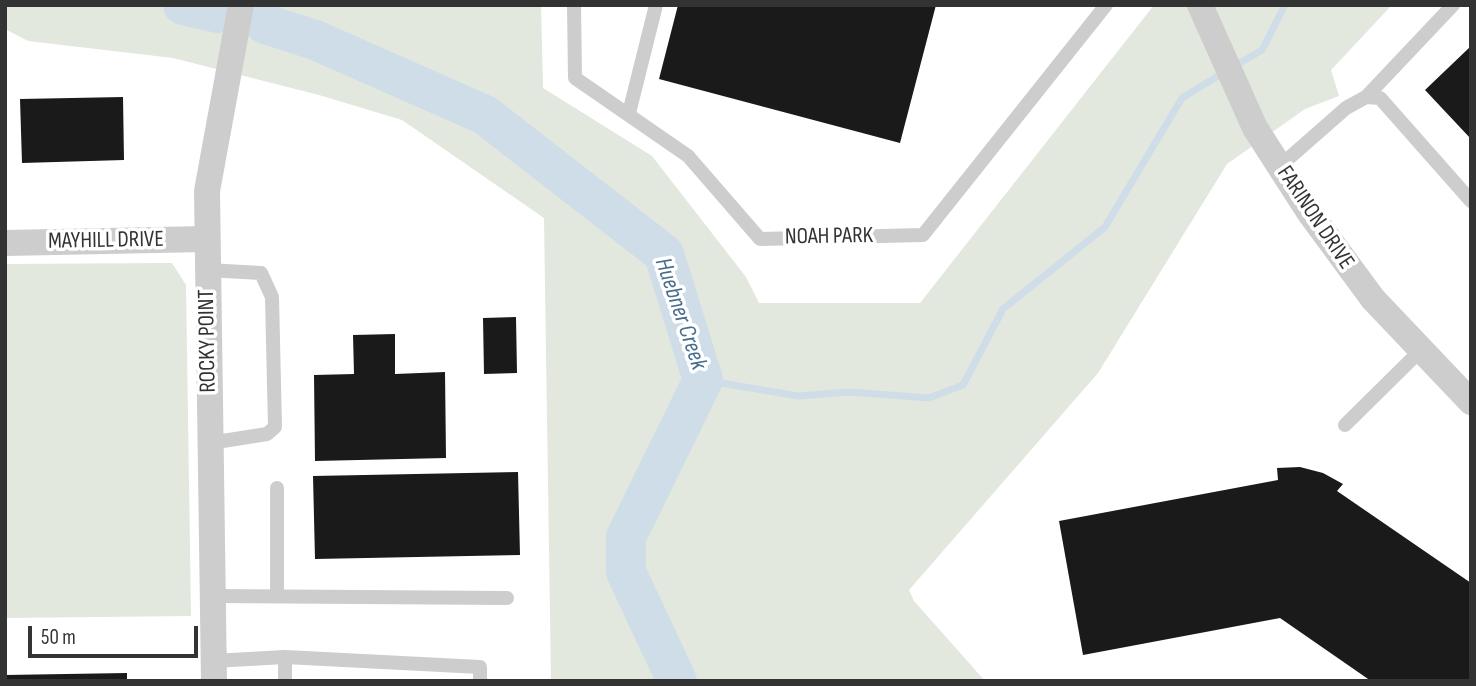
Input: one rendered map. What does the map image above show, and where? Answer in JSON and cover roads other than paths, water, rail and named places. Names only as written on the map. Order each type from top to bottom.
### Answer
[{"type":"street","name":"ROCKY POINT","points":[[213,671],[207,191],[241,5]]},
{"type":"street","name":"FARINON DRIVE","points":[[1200,5],[1255,128],[1343,261],[1373,299],[1471,402]]},
{"type":"street","name":"MAYHILL DRIVE","points":[[5,243],[206,239]]},
{"type":"lane","name":"NOAH PARK","points":[[574,5],[575,78],[688,156],[760,239],[923,235],[1107,5]]},
{"type":"lane","points":[[629,113],[656,5]]},
{"type":"lane","points":[[1280,166],[1346,108],[1366,97],[1453,5]]},
{"type":"lane","points":[[1366,97],[1380,98],[1471,201]]},
{"type":"lane","points":[[207,270],[261,273],[272,297],[275,427],[267,434],[210,443]]},
{"type":"lane","points":[[1345,425],[1421,350]]},
{"type":"lane","points":[[277,488],[277,596]]},
{"type":"lane","points":[[212,596],[507,598]]},
{"type":"lane","points":[[213,671],[285,657],[480,667],[480,681]]},
{"type":"lane","points":[[285,657],[285,681]]},
{"type":"waterway","name":"Huebner Creek","points":[[183,5],[218,13]]},
{"type":"waterway","points":[[1233,67],[1262,50],[1285,5]]},
{"type":"waterway","name":"Huebner Creek","points":[[265,24],[315,40],[485,115],[664,254],[703,380],[626,537],[626,572],[677,681]]},
{"type":"waterway","points":[[703,380],[798,396],[849,392],[929,398],[963,385],[1003,309],[1105,227],[1182,98],[1223,73]]}]
